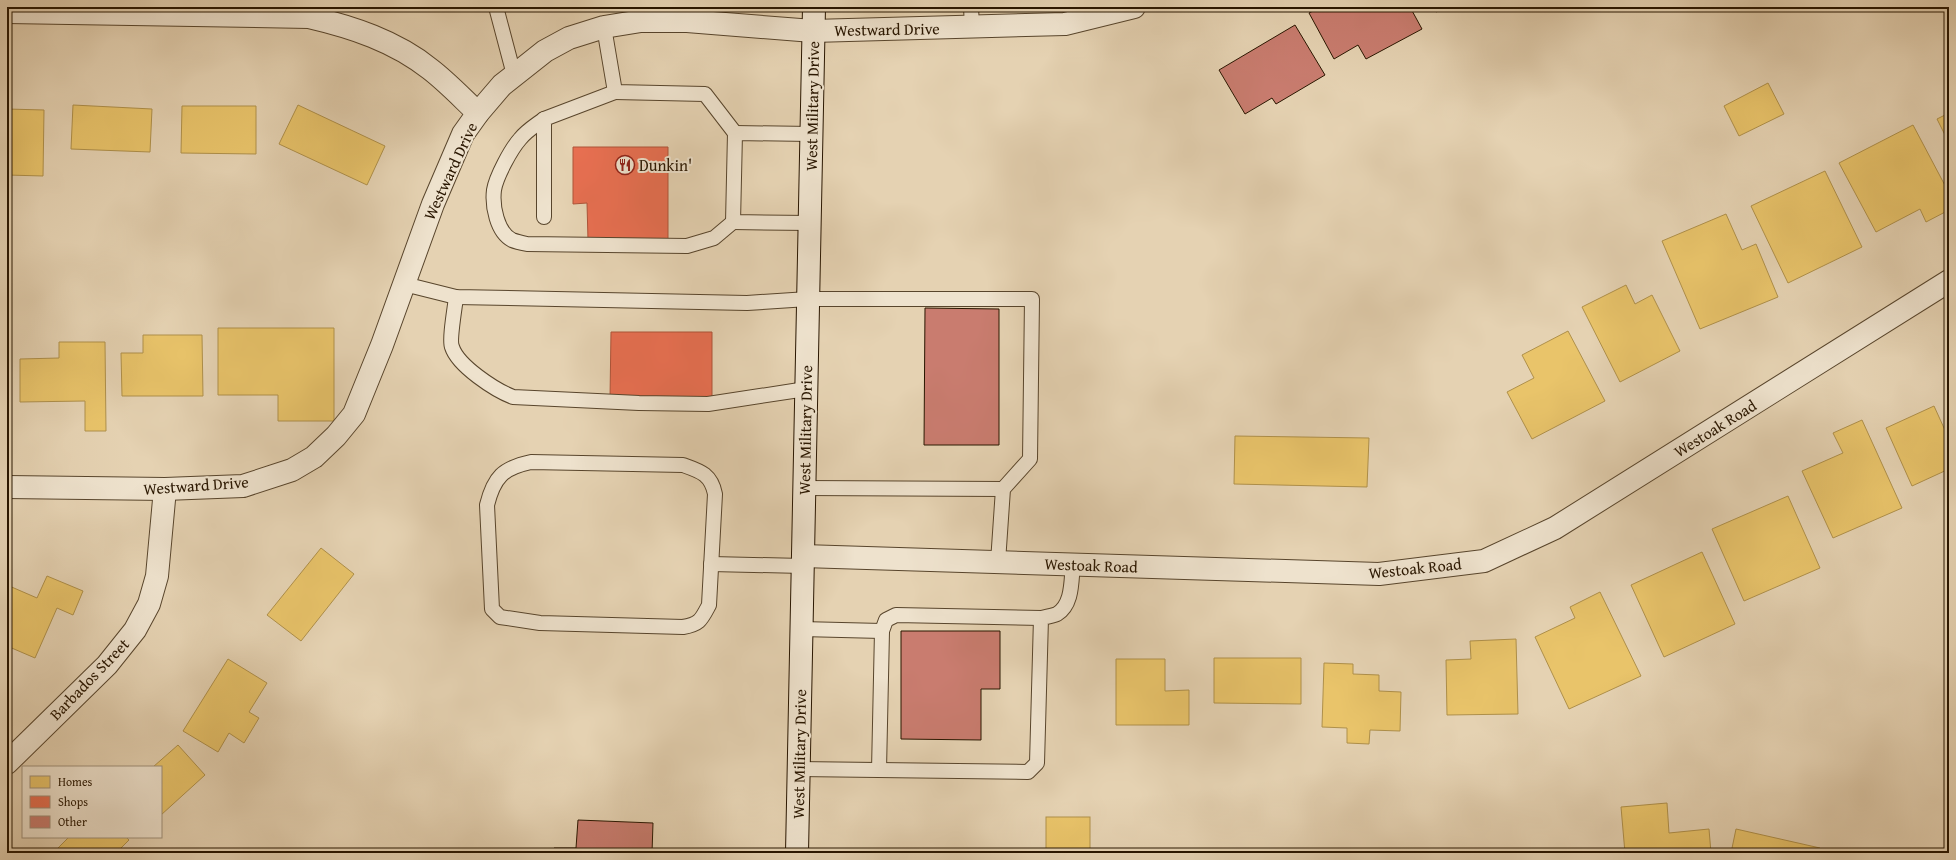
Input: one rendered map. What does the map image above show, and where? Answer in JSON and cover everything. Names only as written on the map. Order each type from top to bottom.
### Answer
[{"type":"street","name":"West Military Drive","points":[[797,853],[814,7]]},
{"type":"street","name":"Westward Drive","points":[[7,487],[165,489],[243,486],[292,470],[314,457],[336,436],[354,414],[382,345],[433,204],[463,134],[478,113],[502,85],[545,51],[569,38],[604,27],[687,14],[813,31],[971,17],[1065,24],[1134,7]]},
{"type":"street","points":[[7,12],[309,17],[344,25],[384,40],[430,68],[478,113]]},
{"type":"street","name":"Westoak Road","points":[[803,561],[998,562],[1379,574],[1484,561],[1555,528],[1949,281]]},
{"type":"street","name":"Barbados Street","points":[[7,763],[107,665],[135,630],[149,604],[157,576],[165,489]]},
{"type":"lane","points":[[496,7],[514,75]]},
{"type":"lane","points":[[604,27],[615,92]]},
{"type":"lane","points":[[733,222],[735,133],[705,94],[615,92],[544,119],[520,139],[505,164],[494,189],[494,204],[502,231],[512,240],[527,244],[687,246],[714,238],[733,222],[809,223]]},
{"type":"lane","points":[[544,119],[544,217]]},
{"type":"lane","points":[[735,133],[811,134]]},
{"type":"lane","points":[[404,284],[456,297],[747,303],[808,299],[1032,299],[1030,460],[1003,489],[998,562]]},
{"type":"lane","points":[[456,297],[451,345],[459,360],[501,392],[513,397],[639,403],[708,404],[806,389]]},
{"type":"lane","points":[[531,462],[683,465],[704,473],[713,485],[714,494],[711,564],[709,605],[702,620],[696,625],[683,627],[540,623],[500,617],[492,609],[487,505],[491,490],[499,478],[513,466],[531,462]]},
{"type":"lane","points":[[804,488],[1003,489]]},
{"type":"lane","points":[[711,564],[803,561]]},
{"type":"lane","points":[[879,770],[882,631],[886,620],[896,614],[1041,618],[1056,614],[1066,605],[1071,592],[1073,564]]},
{"type":"lane","points":[[798,769],[1028,772],[1037,763],[1041,618]]},
{"type":"lane","points":[[801,629],[882,631]]},
{"type":"building: Homes","points":[[1768,83],[1784,114],[1739,136],[1724,106]]},
{"type":"building: Homes","points":[[73,105],[152,109],[150,152],[71,149]]},
{"type":"building: Homes","points":[[298,105],[385,146],[367,185],[279,144]]},
{"type":"building: Homes","points":[[182,106],[256,106],[256,154],[181,153]]},
{"type":"building: Homes","points":[[7,109],[44,110],[43,176],[7,175]]},
{"type":"building: Homes","points":[[1949,113],[1949,143],[1937,119]]},
{"type":"building: Homes","points":[[1913,125],[1949,193],[1949,210],[1926,222],[1920,209],[1876,232],[1839,163]]},
{"type":"building: Homes","points":[[1825,171],[1862,247],[1788,283],[1751,206]]},
{"type":"building: Homes","points":[[1726,214],[1742,250],[1756,244],[1778,297],[1700,329],[1662,241]]},
{"type":"building: Homes","points":[[1626,285],[1635,304],[1652,295],[1680,351],[1620,382],[1582,307]]},
{"type":"building: Homes","points":[[218,328],[334,328],[334,421],[278,421],[278,395],[218,395]]},
{"type":"building: Homes","points":[[1568,331],[1605,401],[1532,439],[1507,392],[1534,378],[1522,355]]},
{"type":"building: Homes","points":[[143,335],[202,335],[203,396],[122,396],[121,353],[143,353]]},
{"type":"building: Homes","points":[[59,342],[105,342],[106,431],[85,431],[85,401],[20,402],[20,359],[59,358]]},
{"type":"building: Homes","points":[[1934,406],[1949,439],[1949,469],[1912,486],[1886,428]]},
{"type":"building: Homes","points":[[1862,420],[1902,508],[1833,538],[1802,471],[1843,453],[1833,433]]},
{"type":"building: Homes","points":[[1235,436],[1369,438],[1367,487],[1234,484]]},
{"type":"building: Homes","points":[[1788,496],[1820,568],[1744,601],[1712,529]]},
{"type":"building: Homes","points":[[321,548],[354,574],[301,641],[267,615]]},
{"type":"building: Homes","points":[[1702,552],[1735,624],[1664,657],[1631,585]]},
{"type":"building: Homes","points":[[47,576],[83,591],[73,615],[57,608],[35,658],[7,646],[7,585],[37,598]]},
{"type":"building: Homes","points":[[1600,592],[1641,676],[1569,709],[1535,637],[1575,618],[1570,607]]},
{"type":"building: Homes","points":[[1516,639],[1518,714],[1447,715],[1446,660],[1471,659],[1470,641]]},
{"type":"building: Homes","points":[[1214,658],[1301,658],[1301,704],[1214,703]]},
{"type":"building: Homes","points":[[228,659],[267,683],[249,712],[259,718],[244,743],[229,733],[218,752],[183,731]]},
{"type":"building: Homes","points":[[1116,659],[1165,659],[1165,691],[1189,690],[1189,725],[1116,725]]},
{"type":"building: Homes","points":[[1324,663],[1353,664],[1353,674],[1379,675],[1379,691],[1401,692],[1400,731],[1370,730],[1369,744],[1347,743],[1347,728],[1322,727]]},
{"type":"building: Homes","points":[[178,745],[205,775],[162,814],[162,766],[154,766]]},
{"type":"building: Homes","points":[[1667,803],[1669,833],[1709,829],[1711,853],[1625,853],[1621,807]]},
{"type":"building: Homes","points":[[1046,817],[1090,817],[1090,853],[1046,853]]},
{"type":"building: Homes","points":[[1736,829],[1820,848],[1819,853],[1731,853]]},
{"type":"building: Homes","points":[[68,838],[127,838],[129,840],[116,853],[53,853]]},
{"type":"building: Shops","points":[[573,147],[668,147],[668,240],[588,240],[587,203],[573,204]]},
{"type":"building: Shops","points":[[611,332],[712,332],[712,398],[610,398]]},
{"type":"building: Other","points":[[1321,7],[1410,7],[1422,29],[1366,59],[1358,45],[1334,59],[1309,13]]},
{"type":"building: Other","points":[[1433,7],[1444,7],[1436,12]]},
{"type":"building: Other","points":[[1295,25],[1325,75],[1276,104],[1272,98],[1245,114],[1219,70]]},
{"type":"building: Other","points":[[925,308],[999,309],[999,445],[924,445]]},
{"type":"building: Other","points":[[901,631],[1000,631],[1000,689],[981,689],[981,740],[901,739]]},
{"type":"building: Other","points":[[578,820],[653,823],[652,853],[554,853],[554,848],[576,848]]},
{"type":"place","name":"Dunkin'","points":[[625,165]]}]
